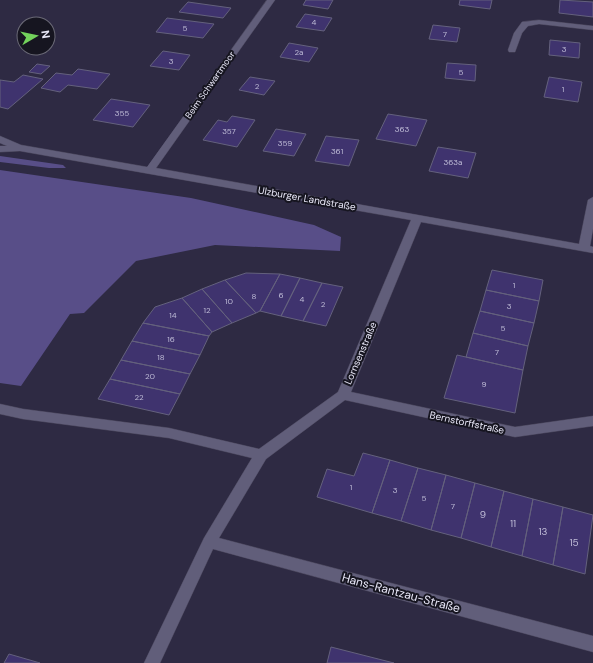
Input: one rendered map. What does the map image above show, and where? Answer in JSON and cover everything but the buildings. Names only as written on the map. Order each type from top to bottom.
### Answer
[{"type":"street","name":"Beim Schwartmoor","points":[[150,170],[271,0]]},
{"type":"street","points":[[512,50],[518,33],[525,24],[539,22],[593,28]]},
{"type":"street","name":"Ulzburger Landstraße","points":[[0,139],[20,148]]},
{"type":"street","name":"Ulzburger Landstraße","points":[[0,149],[20,148],[150,170],[589,250]]},
{"type":"street","points":[[589,250],[593,200]]},
{"type":"street","name":"Lornsenstraße","points":[[152,663],[210,542],[261,455],[343,395],[417,218]]},
{"type":"street","name":"Bernstorffstraße","points":[[343,395],[515,432],[593,421]]},
{"type":"street","points":[[0,409],[23,414],[169,433],[261,455]]},
{"type":"street","name":"Hans-Rantzau-Straße","points":[[210,542],[593,644]]},
{"type":"shaded area","points":[[0,156],[63,165],[66,168],[49,168],[0,162]]},
{"type":"shaded area","points":[[0,170],[191,198],[314,225],[341,237],[340,251],[215,245],[136,261],[84,313],[70,314],[21,386],[0,383]]}]
